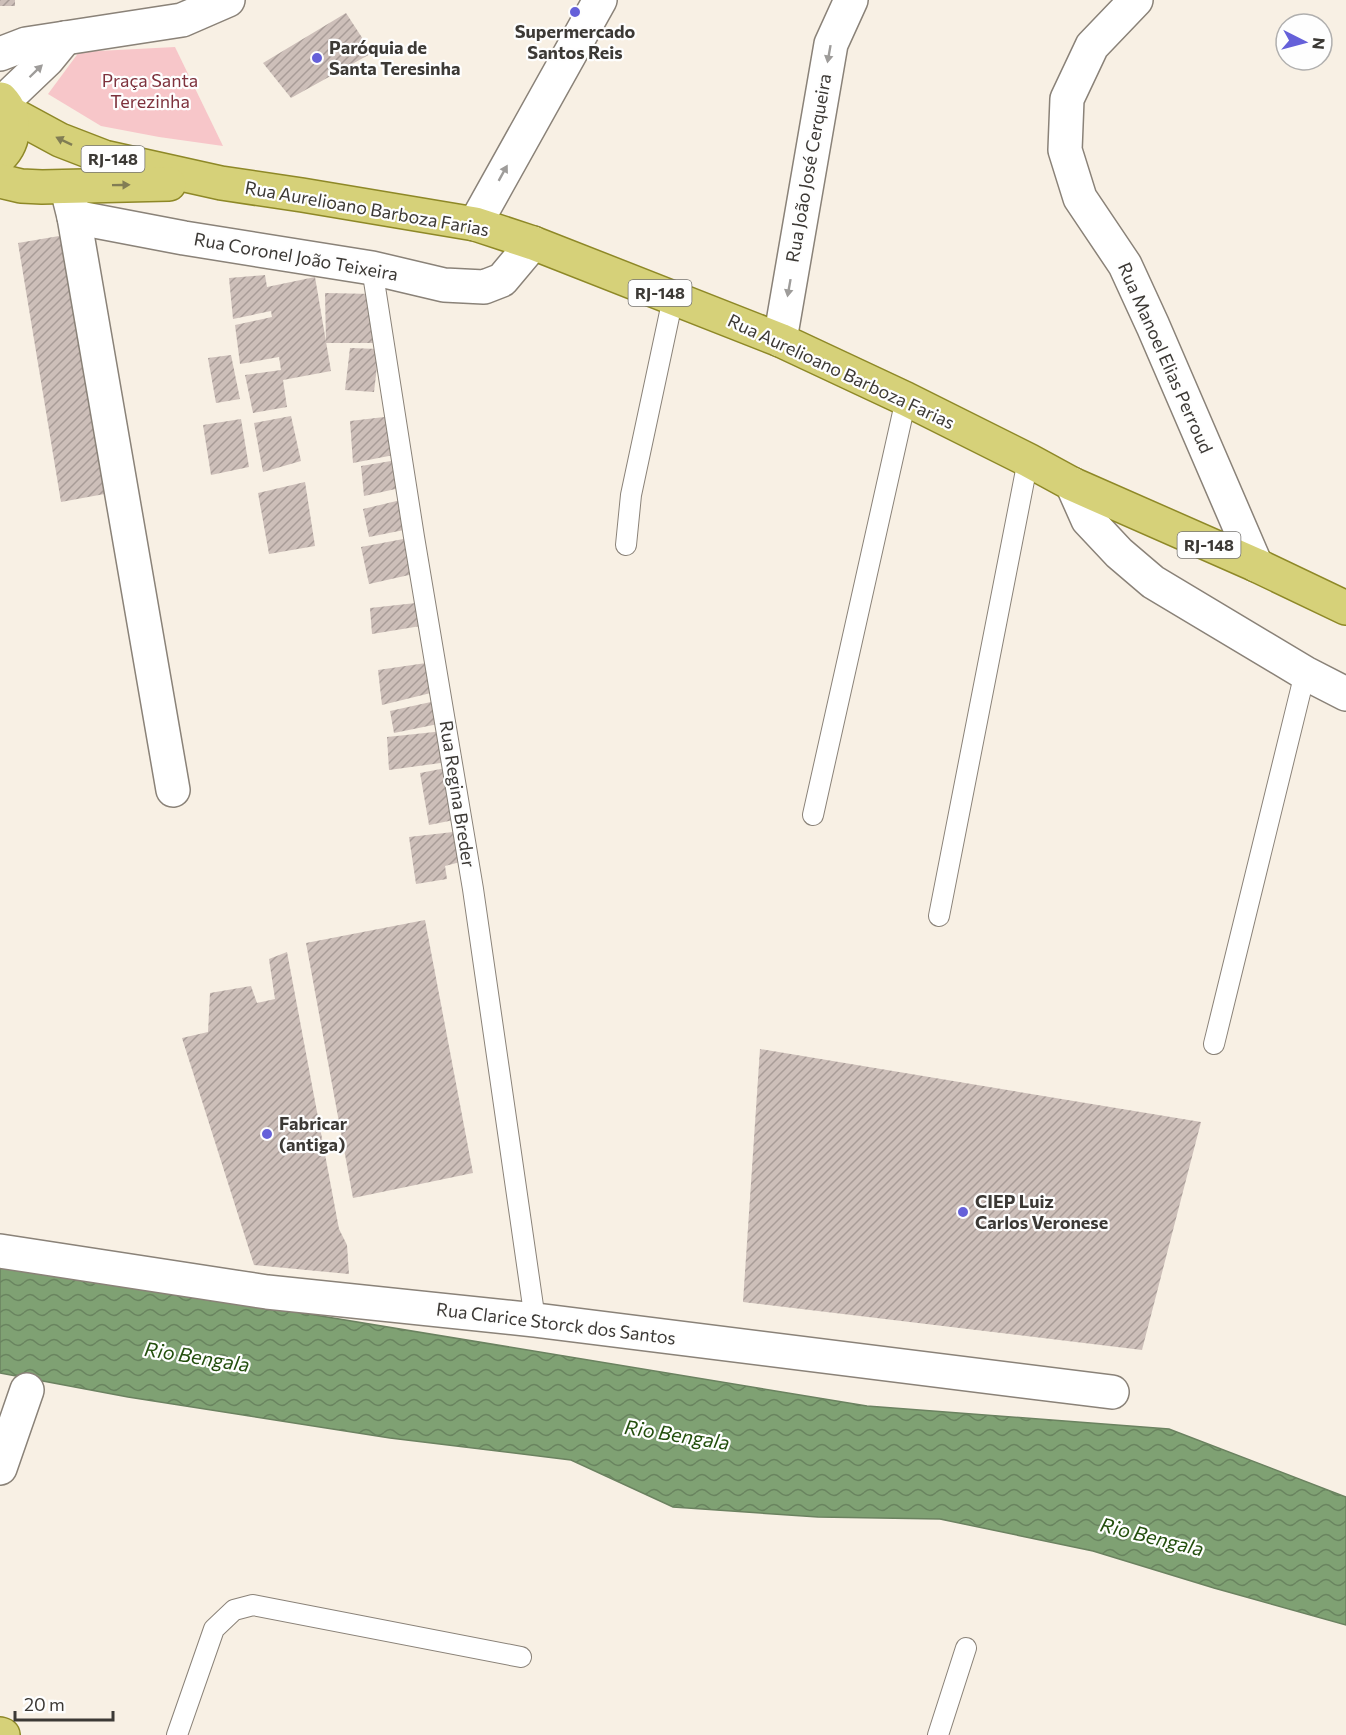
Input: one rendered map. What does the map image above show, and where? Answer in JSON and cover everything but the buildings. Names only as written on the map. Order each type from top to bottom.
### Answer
[{"type":"main road","name":"RJ-148","points":[[5,104],[60,140],[104,157],[221,183]]},
{"type":"main road","points":[[0,157],[7,150],[13,133],[5,104]]},
{"type":"main road","points":[[0,181],[70,202],[221,183]]},
{"type":"main road","name":"Rua Aurelioano Barboza Farias","points":[[221,183],[475,224],[533,243],[780,340],[906,399],[1072,484]]},
{"type":"main road","name":"RJ-148","points":[[1072,484],[1256,565],[1346,608]]},
{"type":"street","points":[[0,54],[26,44],[182,20],[228,0]]},
{"type":"street","points":[[475,224],[600,0]]},
{"type":"street","name":"Rua João José Cerqueira","points":[[780,340],[831,44],[851,0]]},
{"type":"street","name":"Rua Manoel Elias Perroud","points":[[1136,0],[1092,46],[1067,99],[1065,150],[1080,198],[1125,265],[1144,306],[1256,565]]},
{"type":"street","points":[[5,104],[65,38]]},
{"type":"street","points":[[70,202],[173,790]]},
{"type":"street","name":"Rua Coronel João Teixeira","points":[[70,202],[184,238],[372,268],[444,285],[484,287],[502,279],[533,243]]},
{"type":"street","points":[[1072,484],[1088,520],[1119,553],[1153,582],[1346,694]]},
{"type":"street","name":"Rua Clarice Storck dos Santos","points":[[0,1251],[267,1293],[535,1320],[1112,1392]]},
{"type":"street","points":[[0,1467],[27,1390]]},
{"type":"lane","name":"Rua Regina Breder","points":[[372,268],[412,526],[473,889],[535,1320]]},
{"type":"lane","points":[[626,545],[631,495],[673,298]]},
{"type":"lane","points":[[813,815],[906,399]]},
{"type":"lane","points":[[939,916],[1028,460]]},
{"type":"lane","points":[[1214,1044],[1305,672]]},
{"type":"lane","points":[[177,1735],[214,1629],[234,1610],[253,1605],[521,1657]]},
{"type":"lane","points":[[938,1735],[966,1648]]},
{"type":"green space","name":"Praça Santa Terezinha","points":[[175,47],[223,146],[101,126],[48,94],[79,52]]},
{"type":"water","name":"Rio Bengala","points":[[0,1263],[867,1406],[1169,1429],[1346,1497],[1346,1625],[1093,1551],[940,1519],[818,1517],[673,1507],[571,1460],[390,1438],[128,1397],[0,1373]]},
{"type":"place","name":"Supermercado Santos Reis","points":[[575,12]]},
{"type":"place","name":"Paróquia de Santa Teresinha","points":[[317,58]]},
{"type":"place","name":"Fabricar (antiga)","points":[[267,1134]]},
{"type":"place","name":"CIEP Luiz Carlos Veronese","points":[[963,1212]]}]
